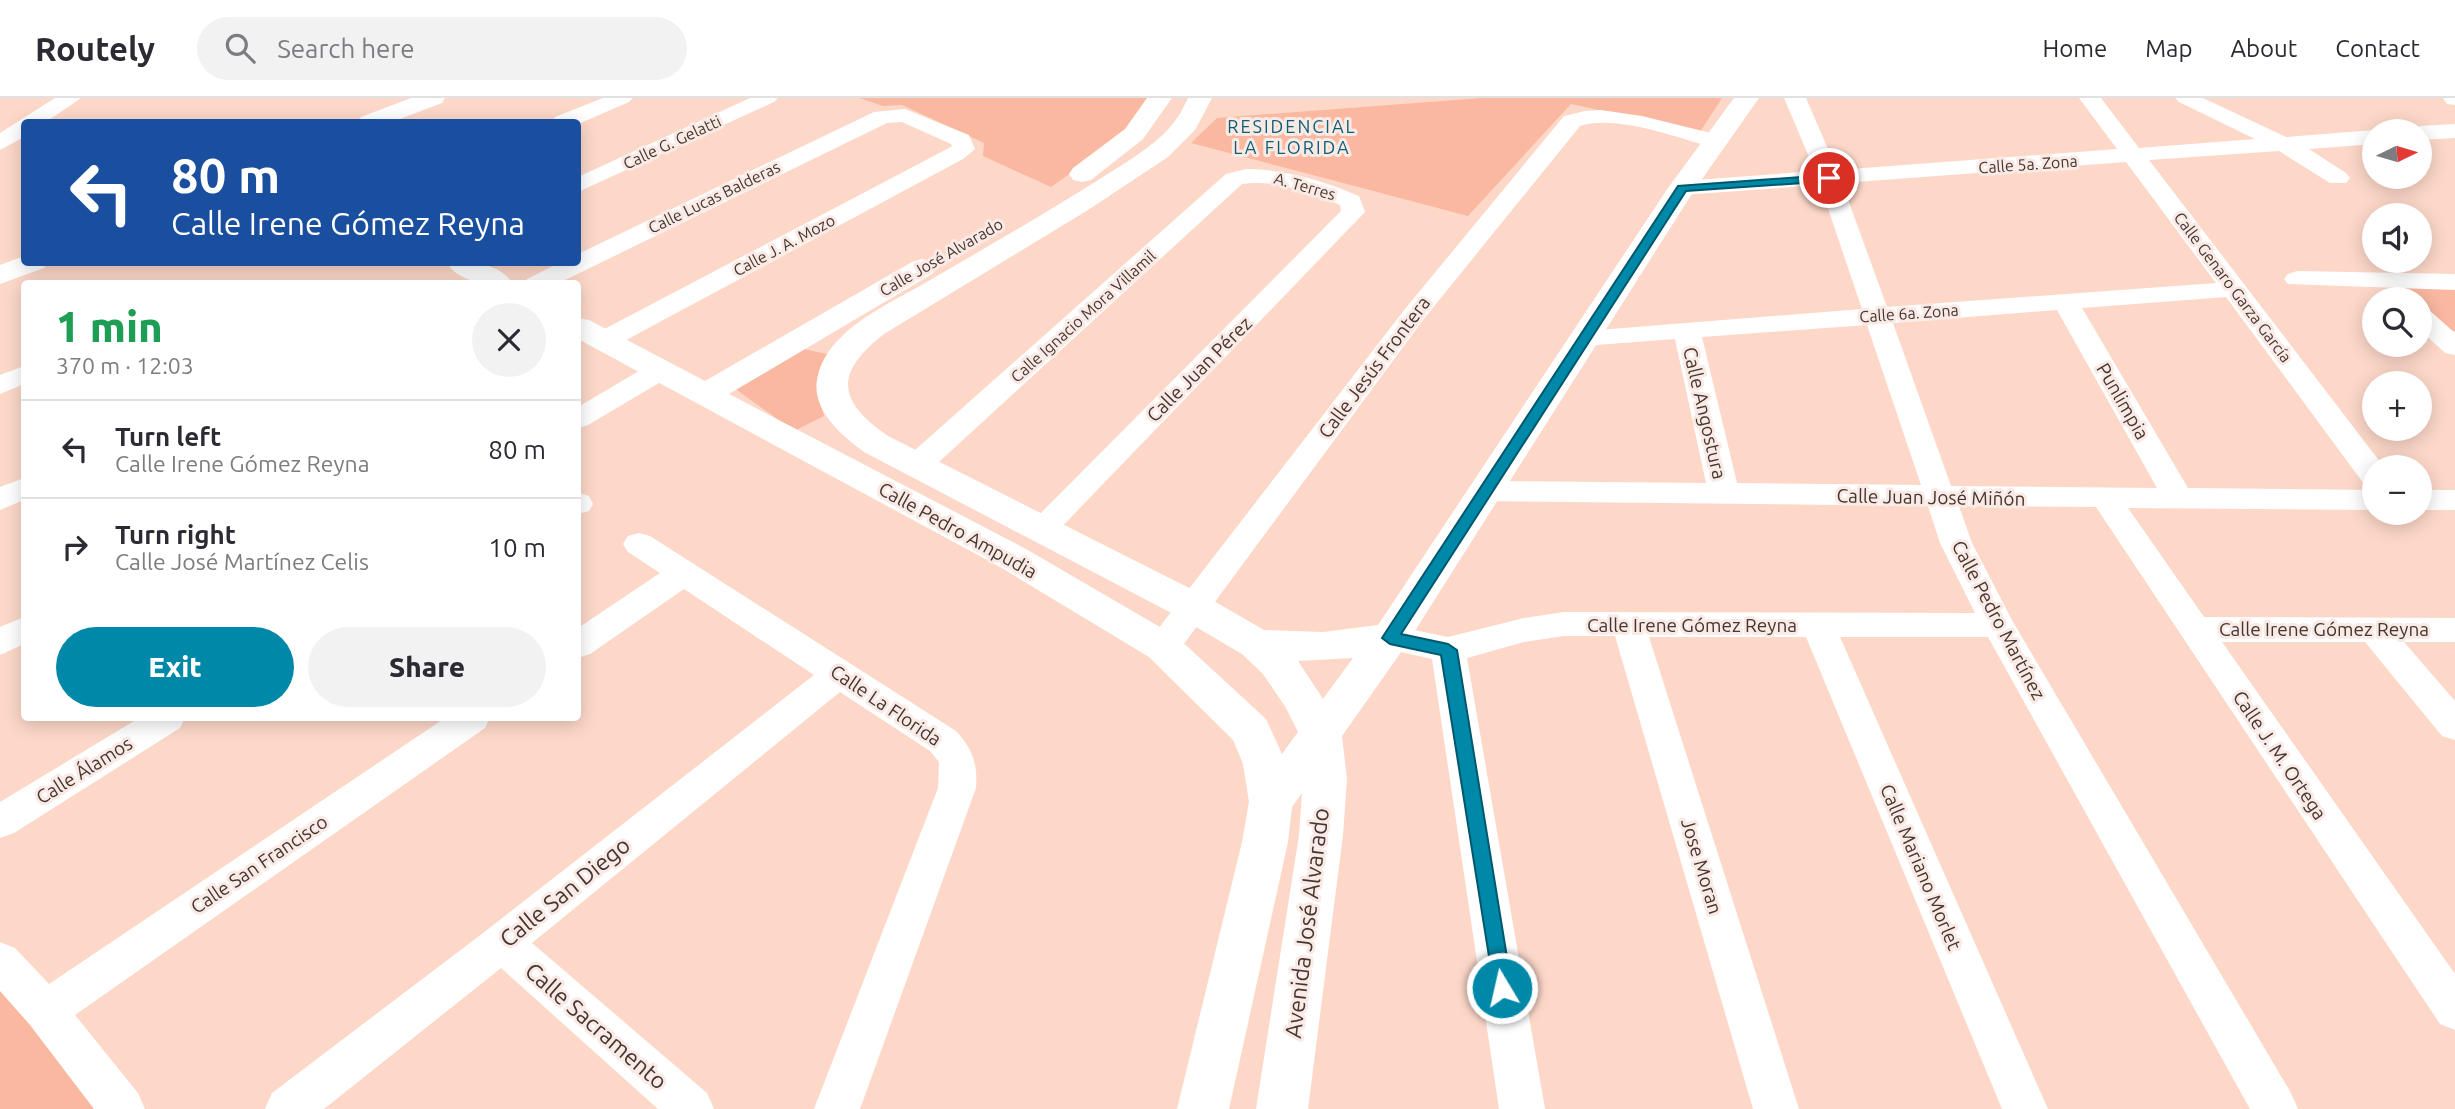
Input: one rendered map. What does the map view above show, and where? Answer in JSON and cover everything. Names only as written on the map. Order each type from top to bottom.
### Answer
[{"type":"street","points":[[37,119],[70,98]]},
{"type":"street","points":[[378,119],[433,98]]},
{"type":"street","points":[[404,119],[458,98]]},
{"type":"street","points":[[571,119],[622,98]]},
{"type":"street","name":"Calle G. Gelatti","points":[[581,184],[767,98]]},
{"type":"street","name":"Calle José Alvarado","points":[[704,395],[1098,164],[1134,134],[1160,98]]},
{"type":"street","name":"Calle José Alvarado","points":[[850,347],[900,311],[1150,158],[1174,139],[1191,117],[1200,98]]},
{"type":"street","points":[[1203,1109],[1265,842],[1271,802],[1390,638],[1682,188],[1747,98]]},
{"type":"street","name":"Calle Pedro Martínez","points":[[1795,98],[1829,178],[1956,542],[1998,625],[2276,1109]]},
{"type":"street","name":"Calle Genaro Garza García","points":[[2090,98],[2362,460]]},
{"type":"street","points":[[2186,98],[2285,145],[2338,178]]},
{"type":"street","name":"Calle J. A. Mozo","points":[[590,334],[964,149],[961,141],[905,115],[893,114]]},
{"type":"street","name":"Calle Lucas Balderas","points":[[581,262],[893,114]]},
{"type":"street","name":"Calle Jesús Frontera","points":[[1163,647],[1362,381],[1509,192],[1572,121],[1579,117],[1604,116],[1715,141]]},
{"type":"street","points":[[0,143],[21,129]]},
{"type":"street","points":[[2432,133],[2455,131]]},
{"type":"street","name":"Calle 5a. Zona","points":[[1682,188],[2134,157],[2362,138]]},
{"type":"street","name":"A. Terres","points":[[1252,174],[1268,175],[1344,197],[1354,206]]},
{"type":"street","name":"Calle Ignacio Mora Villamil","points":[[918,465],[1234,179],[1252,174]]},
{"type":"street","name":"Calle Juan Pérez","points":[[1040,530],[1353,212],[1354,206]]},
{"type":"street","points":[[0,265],[21,256]]},
{"type":"street","points":[[0,275],[24,266]]},
{"type":"street","points":[[467,266],[492,280]]},
{"type":"street","name":"Calle Lucas Balderas","points":[[544,280],[573,266]]},
{"type":"street","points":[[2297,279],[2455,282]]},
{"type":"street","points":[[2381,281],[2388,287]]},
{"type":"street","name":"Calle 6a. Zona","points":[[1583,338],[2235,289]]},
{"type":"street","name":"Punlimpia","points":[[2066,303],[2179,499]]},
{"type":"street","name":"Calle Angostura","points":[[1687,331],[1724,495]]},
{"type":"street","points":[[793,443],[841,416],[833,398],[834,376],[850,347],[811,332]]},
{"type":"street","name":"Calle Pedro Ampudia","points":[[590,334],[1013,558],[1163,647],[1251,730],[1264,764],[1271,802]]},
{"type":"street","points":[[581,417],[659,371]]},
{"type":"street","points":[[0,385],[21,375]]},
{"type":"street","name":"Calle Pedro Ampudia","points":[[841,416],[876,444],[1193,607],[1256,644],[1277,663],[1303,699],[1321,736]]},
{"type":"street","points":[[0,500],[21,490]]},
{"type":"street","name":"Calle Juan José Miñón","points":[[1486,491],[2362,500]]},
{"type":"street","name":"Calle J. M. Ortega","points":[[2106,499],[2455,1010]]},
{"type":"street","points":[[2432,500],[2455,500]]},
{"type":"street","name":"Calle La Florida","points":[[639,544],[943,741],[956,755],[960,769],[957,788],[837,1109]]},
{"type":"street","points":[[581,643],[682,574]]},
{"type":"street","name":"Calle Irene Gómez Reyna","points":[[1390,638],[1448,650],[1524,630],[1564,624],[1998,625]]},
{"type":"street","name":"Jose Moran","points":[[1628,624],[1776,1109]]},
{"type":"street","name":"Calle Mariano Morlet","points":[[1818,625],[2025,1109]]},
{"type":"street","name":"Calle Irene Gómez Reyna","points":[[2194,629],[2455,630]]},
{"type":"street","points":[[2374,630],[2455,726]]},
{"type":"street","points":[[0,642],[21,631]]},
{"type":"street","points":[[1256,644],[1317,648],[1390,638]]},
{"type":"street","points":[[1448,650],[1522,1109]]},
{"type":"street","name":"Calle San Diego","points":[[288,1109],[502,943],[840,673]]},
{"type":"street","name":"Calle Álamos","points":[[0,822],[162,721]]},
{"type":"street","name":"Calle San Francisco","points":[[45,1011],[468,721]]},
{"type":"street","name":"Avenida José Alvarado","points":[[1282,1109],[1321,835],[1325,779],[1321,736]]},
{"type":"street","name":"Calle Sacramento","points":[[502,943],[691,1109]]},
{"type":"street","points":[[0,961],[45,1011],[122,1109]]},
{"type":"shaded area","points":[[859,98],[1149,98],[1118,137],[1051,187],[983,156],[984,143],[902,105],[883,106]]},
{"type":"shaded area","points":[[1482,98],[1722,98],[1700,132],[1571,104],[1468,216],[1191,143],[1217,118]]},
{"type":"shaded area","points":[[2381,281],[2455,282],[2455,331],[2437,331],[2432,327],[2432,287],[2388,287]]},
{"type":"shaded area","points":[[799,348],[836,356],[819,396],[824,416],[794,431],[734,388]]},
{"type":"shaded area","points":[[0,968],[118,1109],[0,1109]]},
{"type":"district","name":"RESIDENCIAL LA FLORIDA","points":[[1292,137]]},
{"type":"route","points":[[1502,988],[1448,650],[1390,638],[1682,188],[1829,178]]}]
